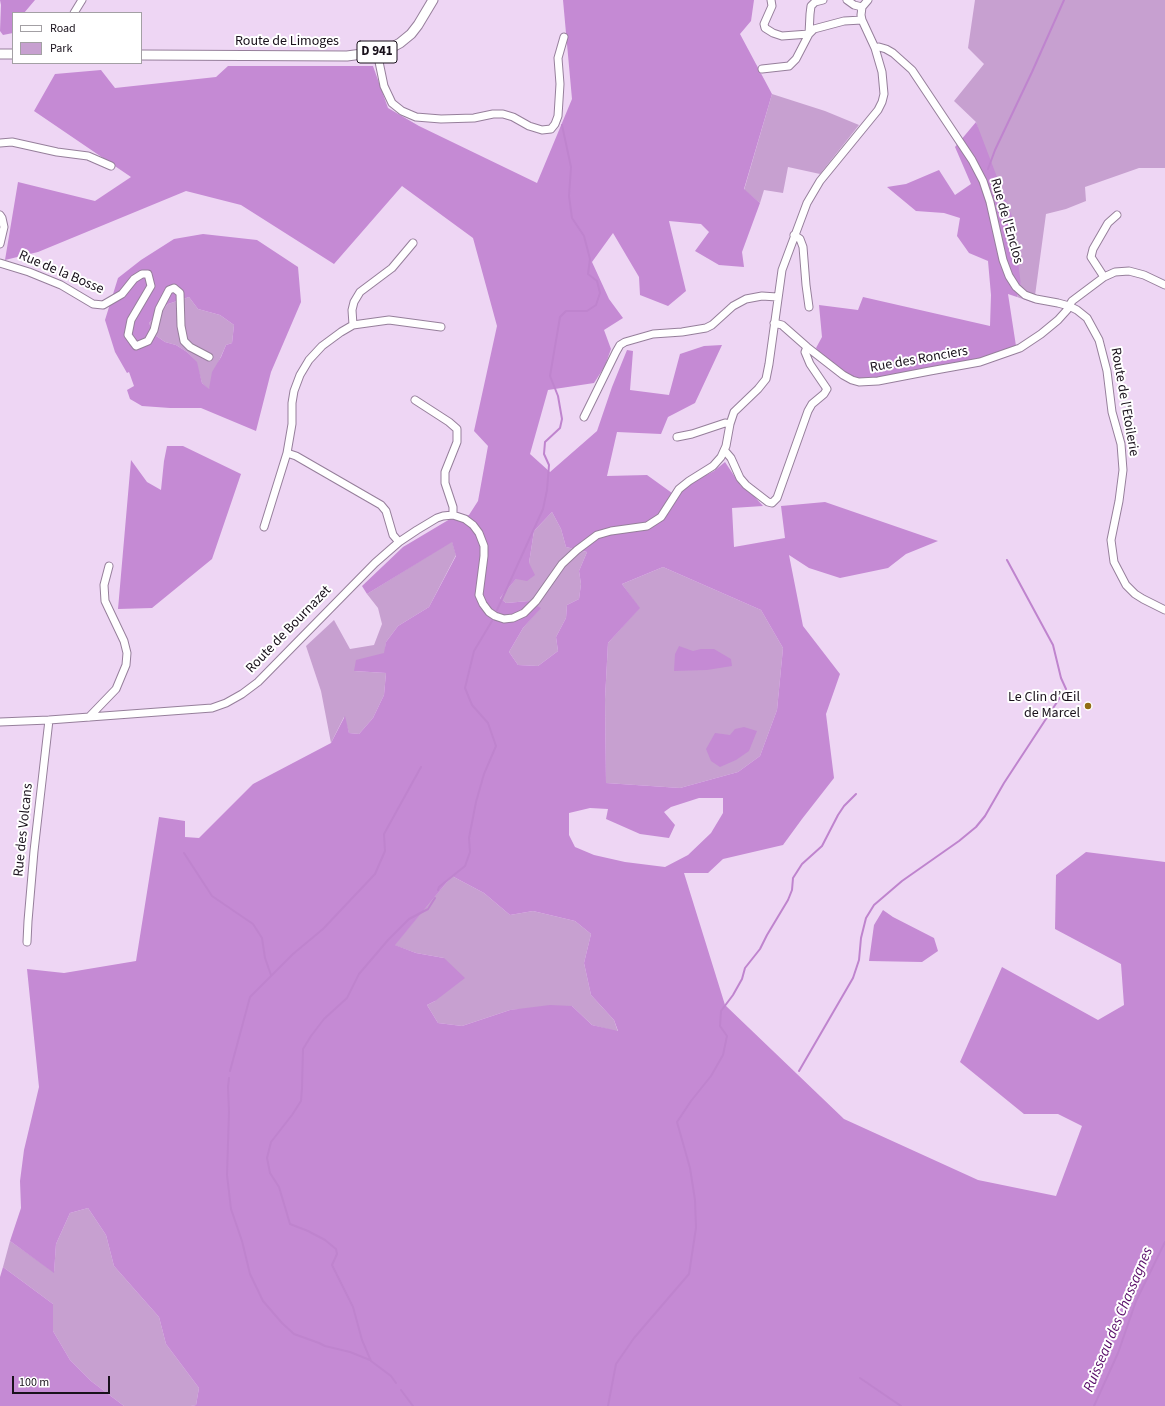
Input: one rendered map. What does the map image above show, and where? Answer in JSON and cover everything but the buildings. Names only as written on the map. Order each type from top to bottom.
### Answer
[{"type":"main road","name":"Route de Limoges","points":[[142,55],[347,56],[377,52],[387,50],[400,43],[411,34],[433,0]]},
{"type":"main road","points":[[0,54],[12,54]]},
{"type":"street","points":[[75,12],[82,0]]},
{"type":"street","points":[[771,0],[772,6],[764,24],[765,28],[782,36],[809,34]]},
{"type":"street","points":[[809,34],[811,6],[815,2],[823,0]]},
{"type":"street","points":[[847,0],[854,5],[862,7]]},
{"type":"street","points":[[415,400],[449,422],[456,430],[457,442],[445,472],[445,483],[453,507],[453,515],[465,519],[473,525],[479,533],[484,546],[479,595],[489,612],[495,616],[504,619],[513,618],[524,613],[536,601],[562,564],[577,550],[597,535],[611,531],[647,526],[661,517],[679,489],[713,466],[724,451],[728,441],[730,424],[734,412],[758,389],[766,379],[782,270],[807,203],[820,181],[878,110],[882,102],[884,94],[884,81],[875,48],[862,20],[862,7],[868,0]]},
{"type":"street","points":[[762,69],[789,66],[796,59],[809,34],[814,29],[844,21],[862,20]]},
{"type":"street","points":[[377,52],[384,86],[392,103],[402,111],[416,117],[441,119],[474,118],[493,114],[503,114],[513,117],[529,126],[542,130],[550,129],[555,124],[558,116],[560,84],[558,58],[564,37]]},
{"type":"street","name":"Rue de l'Enclos","points":[[875,48],[879,47],[886,49],[912,70],[972,160],[988,195],[1003,260],[1009,276],[1016,287],[1025,295],[1036,299],[1069,306]]},
{"type":"street","points":[[0,143],[12,142],[57,152],[88,156],[111,166]]},
{"type":"street","points":[[1117,214],[1108,223],[1092,249],[1091,257],[1104,277],[1115,272],[1129,271],[1144,275],[1165,284]]},
{"type":"street","points":[[0,215],[4,227],[0,244]]},
{"type":"street","points":[[794,235],[800,239],[803,247],[809,307]]},
{"type":"street","points":[[353,326],[352,310],[354,302],[360,292],[388,272],[413,244]]},
{"type":"street","name":"Rue de la Bosse","points":[[0,263],[29,272],[61,285],[93,304],[103,305],[122,294],[134,279],[142,274],[148,274],[151,286],[131,320],[128,334],[132,342],[136,346],[148,341],[154,330],[159,309],[169,290],[174,288],[180,294],[181,326],[184,341],[190,347],[208,357]]},
{"type":"street","name":"Rue des Ronciers","points":[[774,323],[782,325],[806,347],[843,375],[859,382],[878,381],[980,362],[1001,356],[1020,348],[1058,320],[1072,302],[1104,277]]},
{"type":"street","points":[[584,417],[620,345],[625,342],[653,334],[682,332],[706,328],[712,325],[733,306],[746,299],[762,296],[777,297]]},
{"type":"street","name":"Route de l'Etoilerie","points":[[1069,306],[1087,318],[1099,340],[1107,371],[1112,412],[1121,444],[1123,470],[1111,540],[1114,562],[1126,585],[1135,594],[1165,610]]},
{"type":"street","points":[[264,527],[287,453],[292,424],[292,403],[294,391],[300,375],[309,360],[322,346],[341,332],[353,326],[389,320],[441,327]]},
{"type":"street","points":[[724,451],[731,458],[740,478],[746,485],[762,499],[768,502],[772,502],[777,498],[804,420],[812,404],[824,394],[827,389],[810,364],[805,352],[806,347]]},
{"type":"street","points":[[677,437],[692,434],[725,423],[730,424]]},
{"type":"street","points":[[287,453],[296,456],[381,505],[386,511],[393,535],[399,542]]},
{"type":"street","name":"Route de Bournazet","points":[[0,722],[49,720],[212,708],[226,703],[242,694],[258,682],[374,563],[399,542],[437,518],[453,515]]},
{"type":"street","points":[[89,717],[116,689],[126,665],[128,653],[105,601],[104,585],[109,566]]},
{"type":"street","name":"Rue des Volcans","points":[[27,942],[34,851],[49,720]]},
{"type":"green space","points":[[975,0],[1165,0],[1165,168],[1139,168],[1085,187],[1086,201],[1066,209],[1046,214],[1034,303],[1017,297],[1021,286],[976,122],[954,101],[984,64],[968,48]]},
{"type":"green space","points":[[772,94],[825,111],[859,125],[820,174],[788,167],[783,193],[764,190],[760,203],[744,190]]},
{"type":"green space","points":[[189,297],[198,309],[220,315],[234,325],[232,343],[226,345],[209,390],[202,383],[196,362],[187,352],[176,345],[165,342],[155,335],[149,323],[168,304]]},
{"type":"green space","points":[[552,512],[561,529],[566,547],[587,552],[579,571],[581,584],[579,599],[567,605],[566,618],[556,637],[558,651],[538,666],[518,665],[509,652],[523,628],[540,608],[529,601],[506,603],[500,598],[529,563],[534,531]]},
{"type":"green space","points":[[452,541],[456,555],[429,607],[398,626],[386,642],[385,653],[354,671],[386,673],[384,695],[373,718],[359,734],[349,733],[344,717],[331,743],[321,691],[306,646],[334,620],[350,649],[374,645],[382,624],[378,608],[367,594]]},
{"type":"green space","points":[[663,567],[761,610],[783,648],[777,710],[760,756],[738,772],[680,788],[606,783],[605,699],[608,643],[639,608],[622,584]]},
{"type":"green space","points":[[452,876],[484,893],[510,915],[533,911],[575,921],[591,934],[584,963],[591,995],[614,1020],[618,1032],[592,1025],[572,1006],[510,1010],[462,1026],[438,1023],[427,1005],[435,1001],[444,958],[416,953],[394,945]]},
{"type":"green space","points":[[88,1208],[106,1235],[114,1266],[159,1317],[166,1344],[199,1388],[196,1405],[124,1406],[91,1381],[70,1360],[53,1331],[53,1304],[3,1267],[10,1241],[54,1272],[56,1244],[70,1213]]},
{"type":"shaded area","points":[[0,0],[35,0],[25,12],[12,12],[12,33],[3,35],[0,31]]},
{"type":"shaded area","points":[[563,0],[754,0],[751,21],[740,34],[772,94],[744,189],[760,203],[742,252],[744,267],[719,265],[695,251],[709,232],[701,224],[669,221],[686,291],[668,306],[640,295],[639,277],[613,233],[592,262],[609,299],[623,318],[604,330],[611,349],[605,366],[594,383],[548,390],[530,454],[550,472],[597,431],[612,387],[627,350],[633,351],[630,390],[669,395],[680,354],[704,346],[722,345],[695,403],[668,417],[661,434],[617,432],[607,476],[647,475],[672,493],[714,471],[725,462],[741,486],[753,495],[763,506],[732,508],[734,547],[785,538],[781,506],[825,502],[938,541],[906,554],[888,568],[840,578],[809,568],[789,555],[803,626],[840,674],[826,714],[834,778],[783,845],[723,859],[708,873],[684,873],[725,1005],[844,1119],[978,1180],[1056,1196],[1082,1126],[1058,1114],[1024,1114],[960,1062],[1002,967],[1098,1020],[1124,1005],[1121,964],[1055,929],[1056,875],[1086,852],[1165,862],[1165,1406],[191,1406],[196,1405],[199,1388],[166,1344],[159,1317],[114,1266],[106,1235],[88,1208],[70,1213],[56,1244],[54,1273],[10,1241],[21,1208],[20,1181],[24,1150],[39,1087],[27,969],[64,973],[136,961],[159,817],[185,821],[185,837],[199,838],[253,784],[331,743],[345,716],[349,733],[359,734],[373,718],[384,695],[386,673],[354,671],[356,660],[384,653],[386,642],[398,626],[429,607],[456,556],[452,542],[367,594],[362,586],[403,547],[450,519],[469,515],[478,501],[488,446],[474,431],[497,326],[473,238],[402,186],[334,264],[241,205],[186,191],[38,252],[5,260],[18,182],[95,201],[131,177],[34,111],[55,74],[101,70],[115,88],[216,77],[228,66],[373,66],[388,108],[419,126],[537,183],[572,99]],"holes":[[[552,512],[561,529],[566,547],[587,552],[579,571],[581,584],[579,599],[567,605],[566,618],[556,637],[558,651],[538,666],[518,665],[509,652],[523,628],[541,608],[529,601],[506,603],[500,598],[516,579],[527,581],[535,575],[529,563],[534,531]],[[663,567],[761,610],[783,648],[777,710],[760,756],[738,772],[680,788],[606,783],[605,699],[608,643],[640,608],[622,584]],[[699,798],[723,798],[723,813],[711,833],[688,855],[665,867],[625,862],[594,855],[575,847],[569,835],[569,813],[590,808],[608,809],[606,819],[640,834],[669,838],[675,825],[664,812],[671,807]],[[452,876],[484,893],[510,915],[533,911],[575,921],[591,934],[584,963],[591,995],[614,1020],[618,1031],[592,1025],[572,1006],[550,1005],[510,1010],[462,1026],[438,1023],[427,1005],[435,1001],[465,978],[444,958],[416,953],[395,945]]]},
{"type":"shaded area","points":[[976,122],[1013,219],[1021,286],[1017,297],[1008,294],[1016,346],[977,360],[876,380],[853,379],[821,355],[816,348],[822,337],[819,305],[858,310],[863,297],[990,326],[991,295],[988,261],[969,253],[957,236],[960,218],[944,213],[916,211],[887,187],[906,184],[939,170],[955,195],[971,184],[955,147]]},
{"type":"shaded area","points":[[203,234],[257,240],[298,267],[301,302],[271,372],[256,431],[201,408],[142,406],[130,399],[127,390],[134,386],[129,372],[127,373],[115,352],[105,320],[118,278],[141,260],[174,239]],"holes":[[[189,297],[198,309],[220,315],[234,325],[232,343],[226,345],[212,372],[209,389],[202,383],[197,362],[187,352],[176,345],[165,342],[155,335],[149,323],[168,304]]]},
{"type":"shaded area","points":[[167,446],[183,446],[241,474],[212,559],[152,608],[118,609],[131,460],[147,482],[161,490]]},
{"type":"shaded area","points":[[679,646],[693,651],[701,649],[714,649],[731,659],[732,666],[707,670],[674,671],[675,654]]},
{"type":"shaded area","points":[[744,727],[757,731],[749,751],[736,760],[720,767],[711,761],[706,749],[715,733],[730,735],[735,729]]},
{"type":"shaded area","points":[[883,910],[893,917],[934,938],[938,951],[922,962],[869,961],[874,925]]},
{"type":"shaded area","points":[[3,1267],[53,1304],[53,1331],[70,1360],[91,1381],[124,1406],[0,1406],[0,1277]]},
{"type":"waterway","points":[[988,169],[995,150],[1064,0]]},
{"type":"waterway","points":[[497,610],[543,509],[547,490],[549,465],[544,454],[545,442],[560,428],[562,419],[558,396],[550,376],[560,317],[566,311],[587,311],[596,305],[600,293],[597,281],[588,274],[590,259],[584,236],[572,218],[569,196],[571,167],[562,125]]},
{"type":"waterway","points":[[1007,560],[1053,645],[1061,678],[1066,689]]},
{"type":"waterway","points":[[438,890],[439,887],[465,866],[470,852],[469,838],[476,802],[484,774],[496,746],[488,723],[472,705],[465,688],[474,651],[492,621]]},
{"type":"waterway","points":[[799,1071],[853,978],[859,960],[861,938],[866,918],[874,905],[902,881],[959,841],[976,827],[985,816],[1004,783],[1061,696]]},
{"type":"waterway","points":[[230,1071],[250,997],[293,954],[323,929],[375,874],[385,851],[384,834],[421,767]]},
{"type":"waterway","points":[[608,1406],[616,1364],[634,1338],[689,1274],[696,1228],[695,1200],[690,1168],[677,1122],[691,1101],[711,1076],[723,1055],[727,1036],[720,1026],[721,1011],[733,995],[742,979],[745,968],[760,949],[788,900],[792,890],[793,878],[802,864],[822,846],[838,815],[844,806],[856,794]]},
{"type":"waterway","points":[[184,853],[212,896],[253,924],[262,938],[265,958],[271,975]]},
{"type":"waterway","points":[[396,1383],[391,1376],[371,1361],[362,1340],[353,1307],[332,1265],[337,1254],[336,1249],[325,1240],[290,1224],[279,1187],[270,1173],[267,1158],[271,1142],[301,1101],[303,1049],[311,1036],[324,1019],[347,998],[359,974],[388,940],[409,919],[428,909],[435,898]]},
{"type":"waterway","points":[[229,1078],[227,1175],[231,1209],[242,1241],[250,1274],[263,1301],[282,1323],[294,1334],[325,1346],[350,1352],[370,1360]]},
{"type":"waterway","name":"Ruisseau des Chassagnes","points":[[1094,1406],[1118,1353],[1136,1301],[1165,1242]]},
{"type":"waterway","points":[[860,1378],[901,1406]]},
{"type":"waterway","points":[[401,1390],[413,1406]]},
{"type":"place","name":"Le Clin d’Œil de Marcel","points":[[1088,706]]}]
